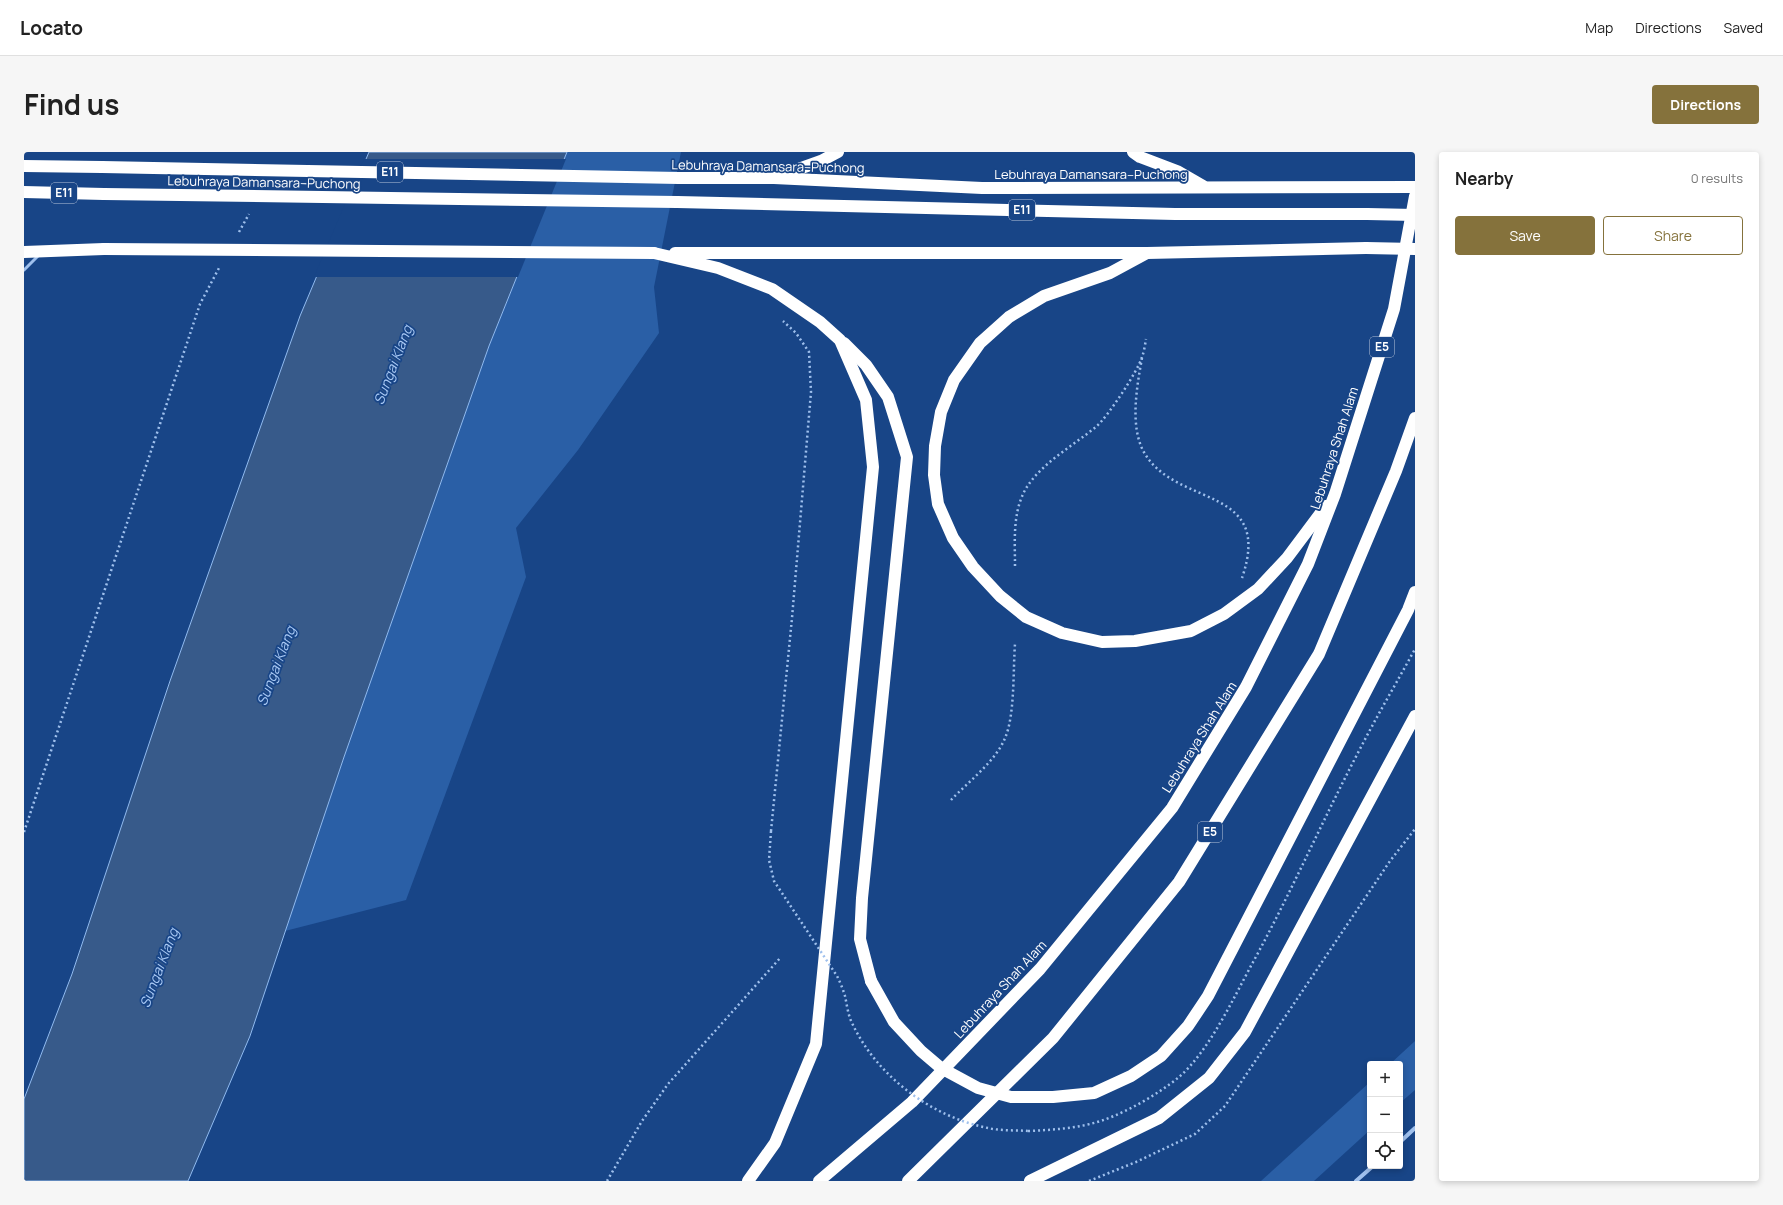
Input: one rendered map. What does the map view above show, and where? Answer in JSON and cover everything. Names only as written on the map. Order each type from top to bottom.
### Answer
[{"type":"highway","points":[[774,178],[821,161],[838,152]]},
{"type":"highway","points":[[1133,152],[1140,157],[1177,171],[1204,187]]},
{"type":"highway","name":"Lebuhraya Damansara–Puchong","points":[[24,166],[679,178],[774,178],[982,188],[1415,187]]},
{"type":"highway","name":"Lebuhraya Damansara–Puchong","points":[[24,192],[677,202],[1175,214],[1415,215]]},
{"type":"highway","name":"Lebuhraya Shah Alam","points":[[820,1181],[912,1102],[1040,969],[1172,808],[1246,687],[1308,564],[1335,494],[1394,309],[1415,196]]},
{"type":"highway","points":[[24,252],[104,249],[654,253],[1147,253],[1366,248],[1415,249]]},
{"type":"highway","points":[[654,253],[718,268],[772,289],[820,322],[840,340],[866,365],[888,397],[907,457],[862,898],[860,939],[871,981],[894,1022],[921,1051],[942,1068],[978,1088],[1011,1097],[1094,1093],[1131,1076],[1161,1056],[1188,1026],[1208,996],[1408,610],[1415,592]]},
{"type":"highway","points":[[1147,253],[1110,273],[1044,296],[1008,317],[980,343],[954,380],[941,412],[935,446],[934,475],[938,504],[953,538],[973,567],[1000,596],[1026,617],[1062,633],[1102,642],[1135,641],[1191,631],[1224,614],[1258,589],[1287,558],[1335,494]]},
{"type":"highway","points":[[748,1181],[775,1143],[816,1044],[873,467],[866,400],[840,340]]},
{"type":"highway","name":"E5","points":[[908,1181],[1053,1038],[1179,882],[1320,654],[1396,471],[1415,418]]},
{"type":"highway","points":[[1030,1181],[1159,1118],[1209,1078],[1245,1032],[1415,716]]},
{"type":"street","points":[[1403,1139],[1415,1128]]},
{"type":"street","points":[[1356,1181],[1370,1169]]},
{"type":"lane","points":[[24,270],[43,251]]},
{"type":"path","points":[[238,235],[253,207]]},
{"type":"path","points":[[24,832],[200,304],[222,262]]},
{"type":"path","points":[[771,831],[792,618],[811,392],[809,352],[796,333],[779,316]]},
{"type":"path","points":[[1146,339],[1136,402],[1137,433],[1144,453],[1152,463],[1174,482],[1223,504],[1236,514],[1246,527],[1249,538],[1249,553],[1240,582]]},
{"type":"path","points":[[1015,566],[1014,533],[1017,513],[1021,499],[1033,477],[1098,424],[1121,394],[1142,358]]},
{"type":"path","points":[[951,800],[988,763],[1005,738],[1012,705],[1015,644]]},
{"type":"path","points":[[607,1181],[642,1121],[668,1084],[781,957]]},
{"type":"shaded area","points":[[567,152],[681,152],[654,287],[659,333],[578,450],[516,528],[526,577],[406,900],[285,931],[344,757],[489,346]]},
{"type":"shaded area","points":[[1415,1041],[1415,1090],[1403,1100],[1403,1061],[1393,1061]]},
{"type":"shaded area","points":[[1367,1085],[1367,1133],[1314,1181],[1261,1181]]},
{"type":"water","name":"Sungai Klang","points":[[369,152],[567,152],[489,346],[344,757],[250,1036],[188,1181],[24,1181],[24,1099],[72,974],[170,681],[300,316]]},
{"type":"pier","points":[[364,159],[566,159],[518,277],[314,277]]}]
